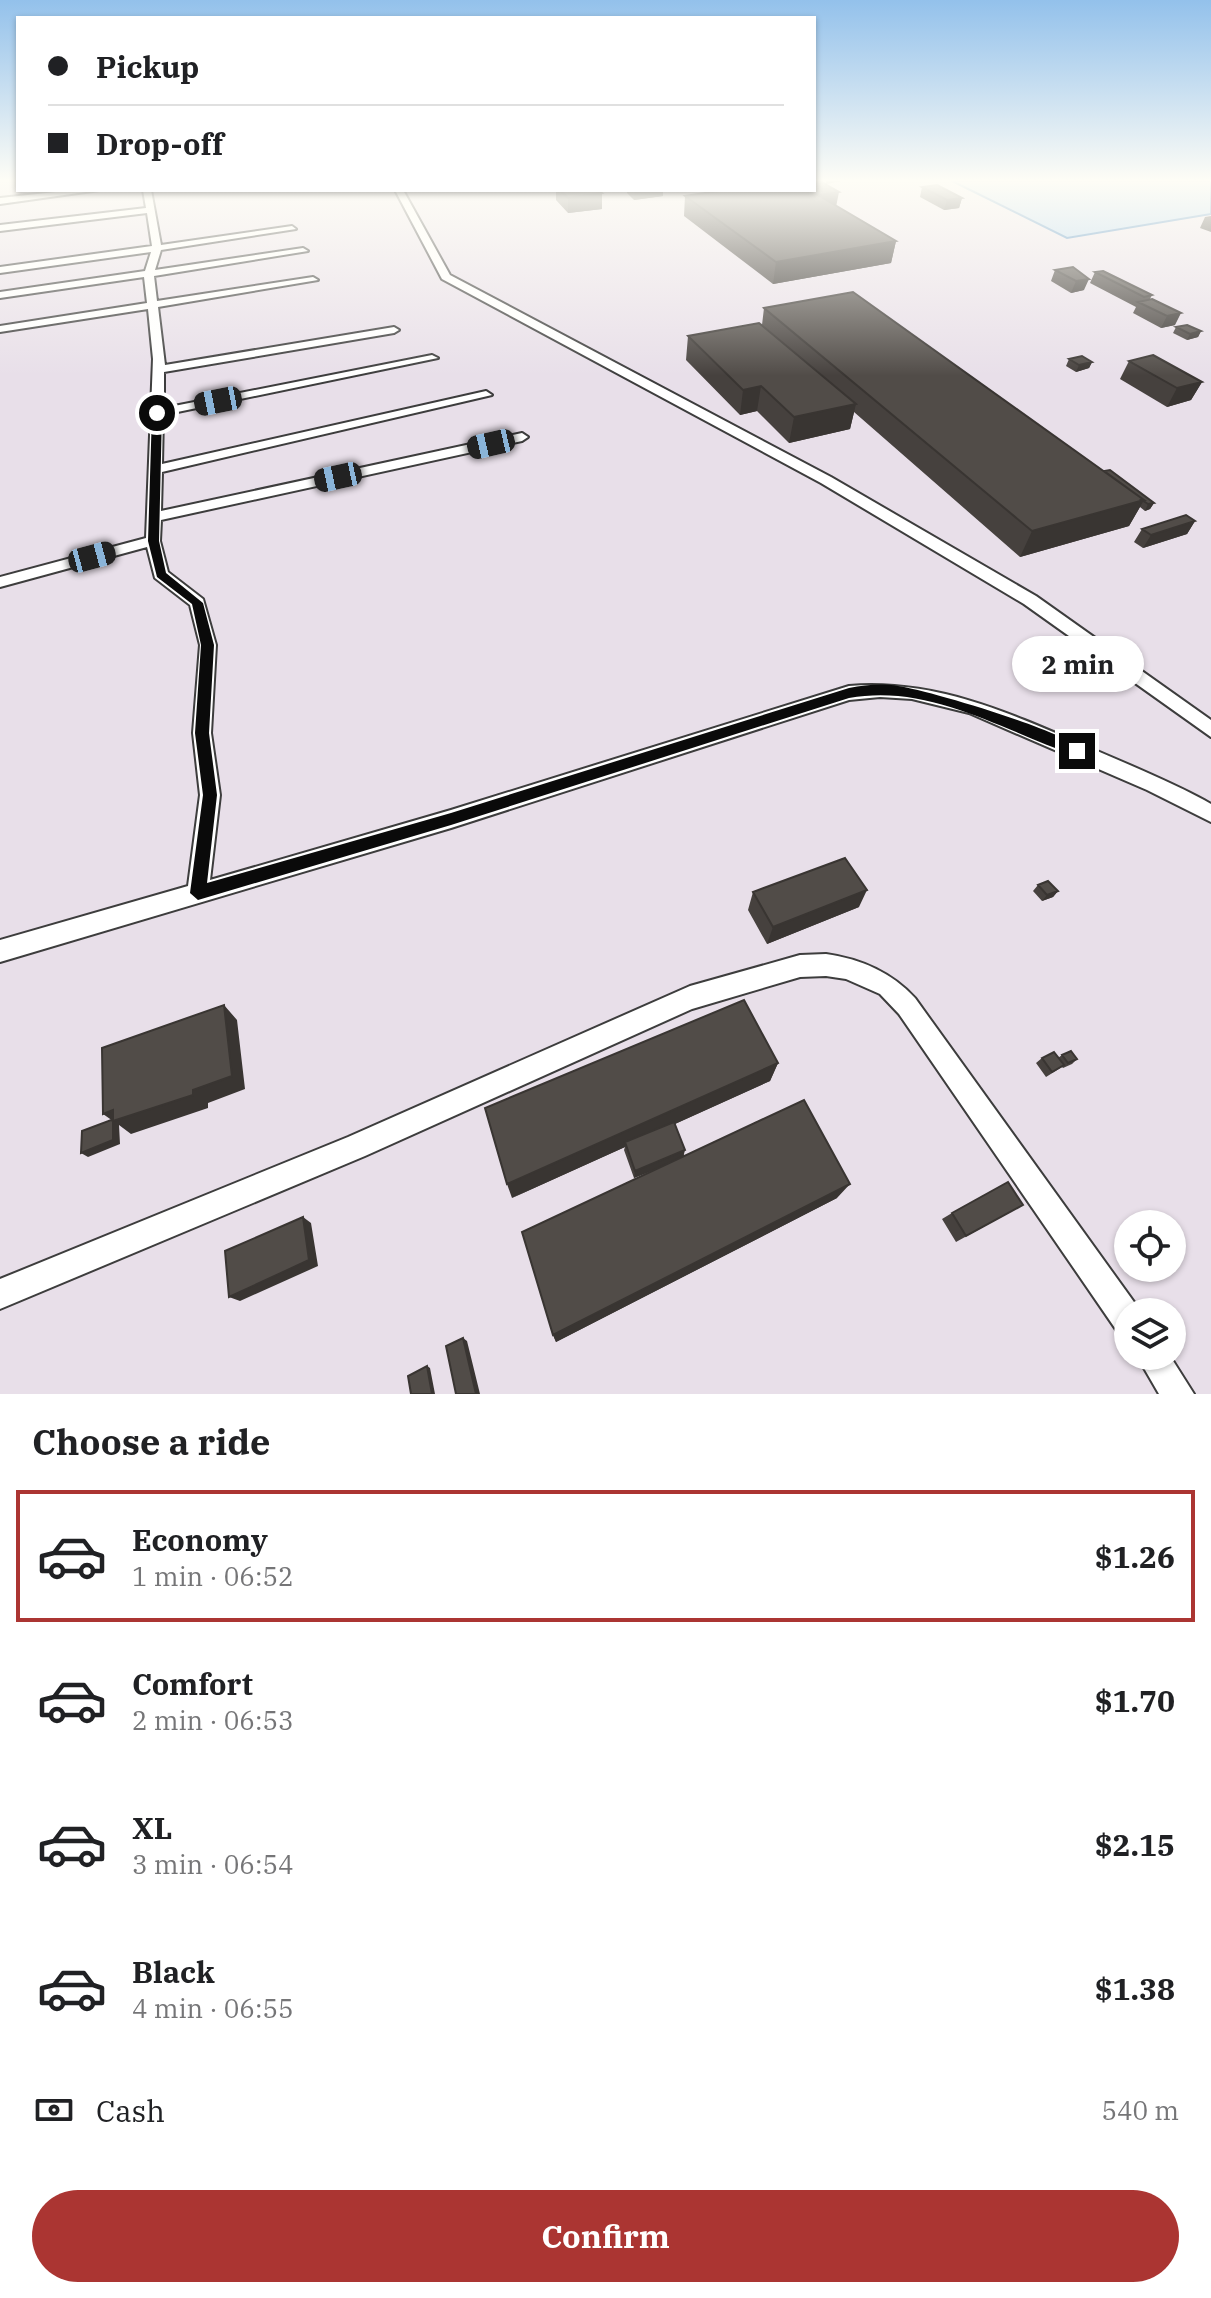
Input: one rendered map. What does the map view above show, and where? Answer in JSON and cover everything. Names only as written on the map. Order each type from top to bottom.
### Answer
[{"type":"street","points":[[0,270],[164,246]]},
{"type":"street","points":[[429,246],[446,277],[826,480],[1030,600],[1211,730]]},
{"type":"street","points":[[157,247],[149,274],[159,369],[153,541],[161,574],[197,603],[208,645],[202,733],[210,795],[198,893]]},
{"type":"street","points":[[0,295],[303,251]]},
{"type":"street","points":[[0,329],[313,280]]},
{"type":"street","points":[[159,369],[394,330]]},
{"type":"street","points":[[157,413],[432,358]]},
{"type":"street","points":[[155,470],[486,395]]},
{"type":"street","points":[[154,517],[522,437]]},
{"type":"street","points":[[0,582],[153,541]]},
{"type":"street","points":[[0,951],[451,819],[849,693],[874,688],[899,690],[991,716],[1140,778],[1211,814]]},
{"type":"street","points":[[0,1294],[356,1147],[690,998],[800,966],[826,965],[848,968],[888,986],[907,1006],[1114,1300]]},
{"type":"street","points":[[1162,1370],[1178,1394]]},
{"type":"shaded area","points":[[0,246],[1211,246],[1211,1394],[0,1394]]},
{"type":"building","points":[[754,246],[867,246],[776,262]]},
{"type":"building","points":[[1073,267],[1089,279],[1076,281],[1055,270]]},
{"type":"building","points":[[1103,271],[1152,295],[1144,297],[1095,272]]},
{"type":"building","points":[[853,292],[1144,500],[1032,531],[764,308]]},
{"type":"building","points":[[1152,299],[1181,313],[1167,316],[1138,302]]},
{"type":"building","points":[[759,323],[856,404],[794,417],[761,386],[743,390],[688,336]]},
{"type":"building","points":[[1187,325],[1201,331],[1190,334],[1176,327]]},
{"type":"building","points":[[1153,355],[1202,382],[1177,388],[1129,361]]},
{"type":"building","points":[[1082,356],[1092,362],[1079,365],[1069,359]]},
{"type":"building","points":[[1110,470],[1154,503],[1148,504],[1104,471]]},
{"type":"building","points":[[1186,515],[1195,521],[1151,535],[1142,529]]},
{"type":"building","points":[[845,858],[867,890],[773,927],[753,892]]},
{"type":"building","points":[[1048,881],[1058,891],[1047,895],[1038,885]]},
{"type":"building","points":[[744,1000],[778,1063],[507,1184],[485,1108]]},
{"type":"building","points":[[224,1005],[232,1076],[193,1090],[193,1095],[113,1121],[113,1110],[103,1114],[102,1048]]},
{"type":"building","points":[[1071,1051],[1077,1059],[1068,1063],[1062,1055]]},
{"type":"building","points":[[1054,1052],[1064,1065],[1052,1072],[1042,1058]]},
{"type":"building","points":[[804,1100],[850,1184],[553,1335],[522,1232]]},
{"type":"building","points":[[111,1120],[113,1140],[81,1153],[82,1131]]},
{"type":"building","points":[[674,1122],[685,1150],[635,1171],[625,1142]]},
{"type":"building","points":[[1008,1182],[1023,1205],[966,1236],[952,1213]]},
{"type":"building","points":[[303,1217],[309,1260],[229,1297],[225,1251]]},
{"type":"building","points":[[463,1338],[476,1394],[456,1394],[446,1346]]},
{"type":"building","points":[[427,1366],[432,1394],[411,1394],[408,1376]]},
{"type":"route","points":[[157,413],[153,541],[161,574],[197,603],[208,645],[202,733],[210,795],[198,893],[451,819],[849,693],[874,688],[899,690],[967,707],[1077,751]]}]
